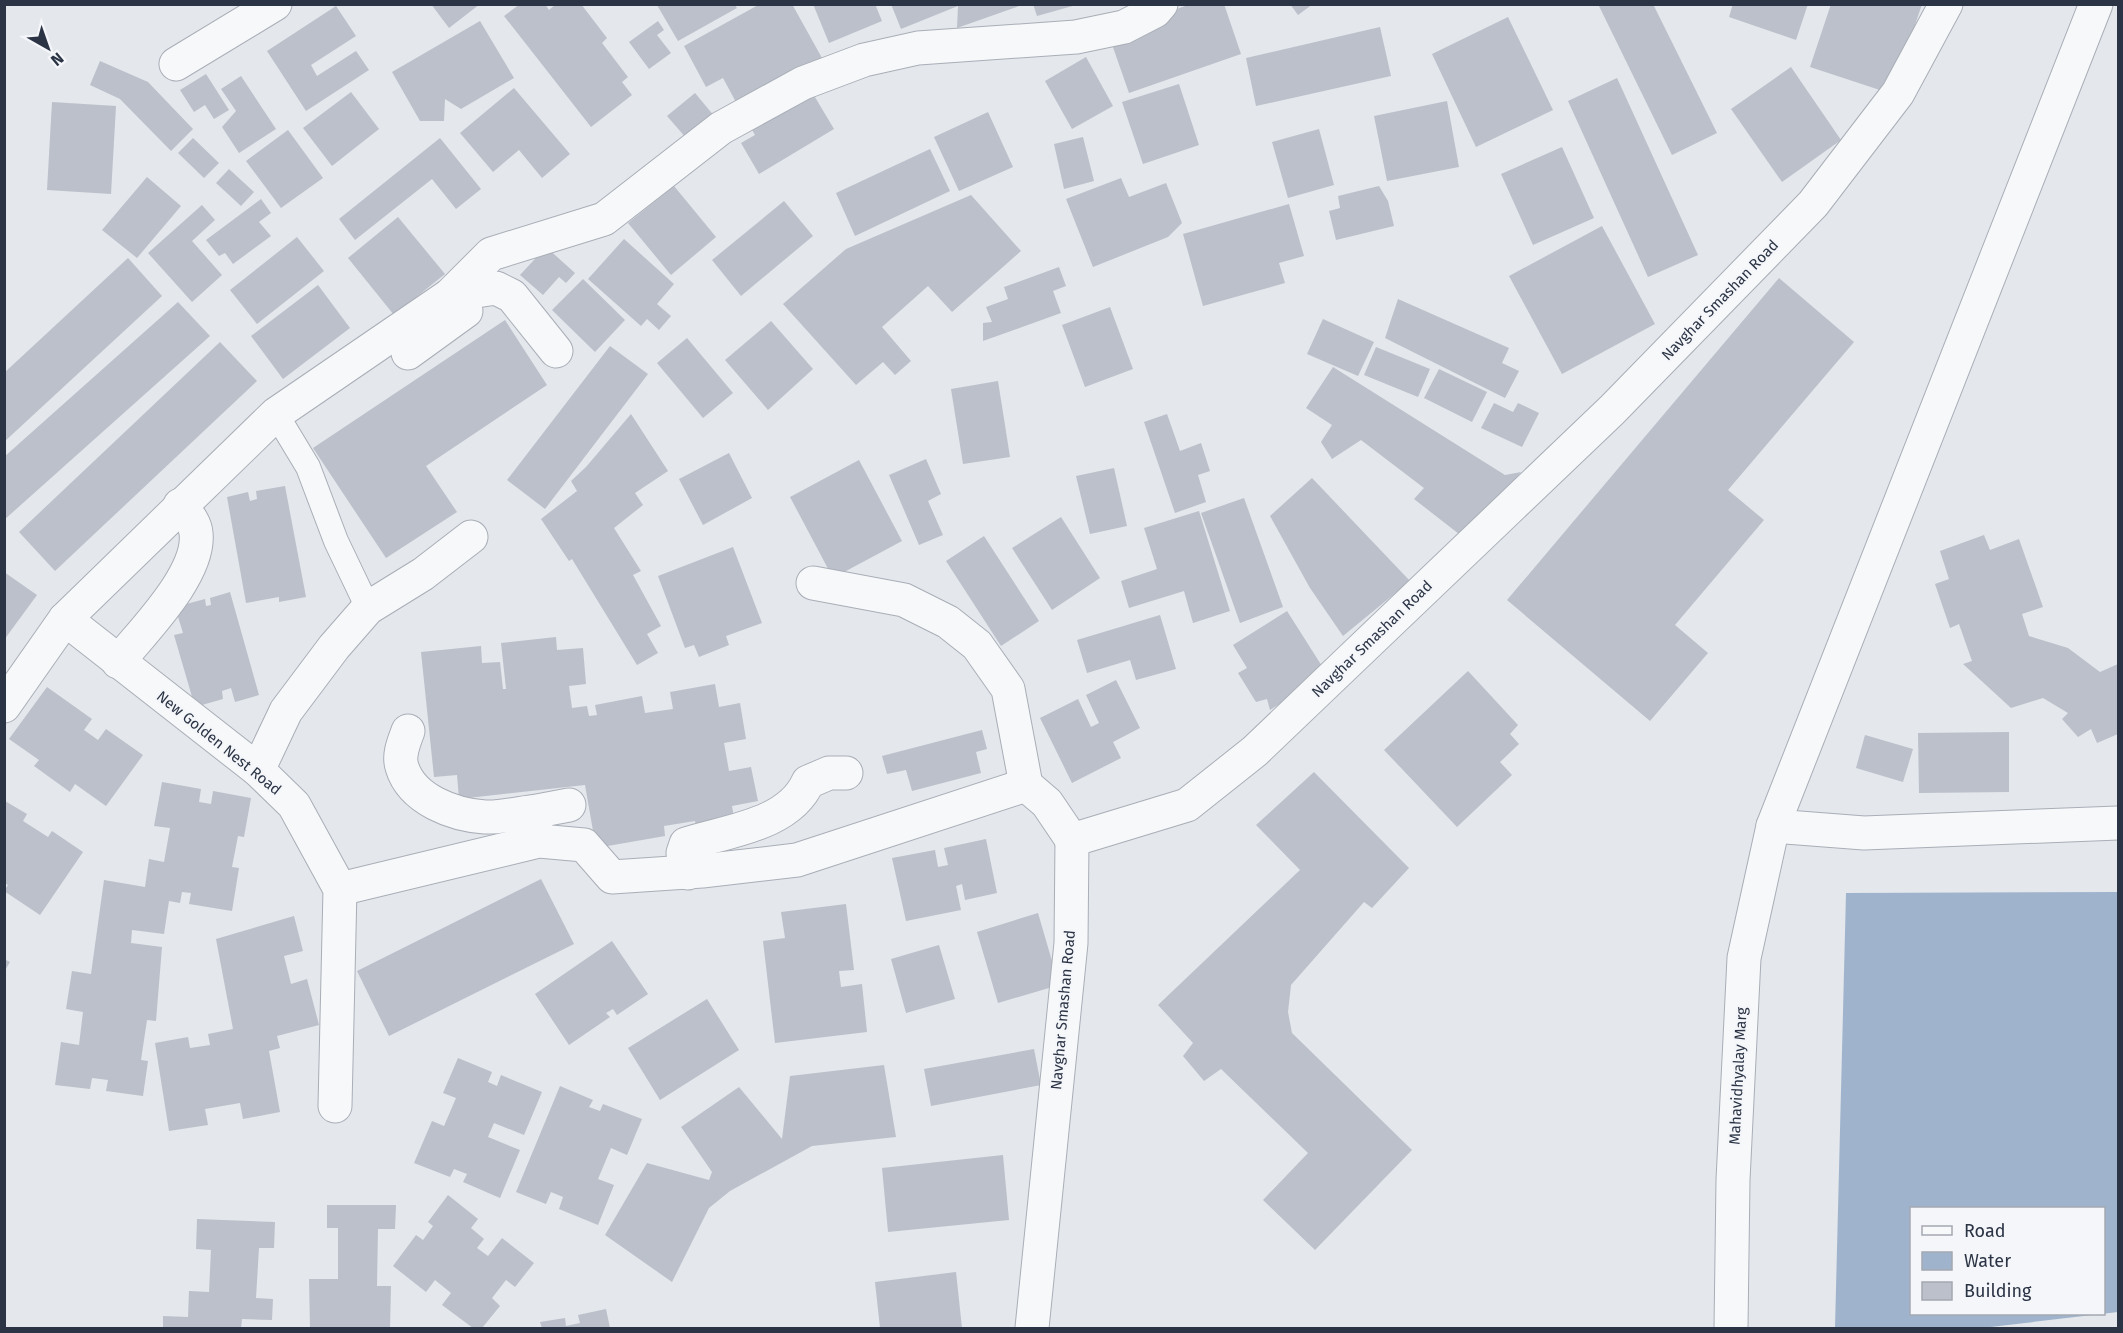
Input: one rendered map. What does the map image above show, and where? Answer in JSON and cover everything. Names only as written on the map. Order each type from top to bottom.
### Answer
[{"type":"street","points":[[176,64],[275,4]]},
{"type":"street","points":[[4,706],[65,619],[276,414],[450,295],[491,254],[603,219],[721,128],[803,83],[864,60],[918,48],[1076,37],[1124,27],[1155,11],[1161,4]]},
{"type":"street","name":"Navghar Smashan Road","points":[[1032,1329],[1071,943],[1072,840],[1187,805],[1255,751],[1595,426],[1813,204],[1898,93],[1946,4]]},
{"type":"street","name":"Mahavidhyalay Marg","points":[[1731,1329],[1733,1180],[1744,958],[1773,826],[2096,4]]},
{"type":"street","points":[[450,295],[496,288],[512,296],[524,308],[556,351]]},
{"type":"street","points":[[408,353],[496,288]]},
{"type":"street","points":[[118,662],[171,596],[194,555],[196,534],[193,522],[180,505]]},
{"type":"street","points":[[258,770],[286,711],[334,647],[368,608],[423,573],[471,537]]},
{"type":"street","points":[[813,583],[904,600],[948,622],[978,645],[1008,689],[1026,785],[1047,803],[1072,840]]},
{"type":"street","name":"New Golden Nest Road","points":[[65,619],[258,770],[294,806],[340,889]]},
{"type":"street","points":[[408,731],[401,750],[402,767],[421,797],[453,809],[535,826],[584,845],[612,877],[688,873],[797,860],[1026,785]]},
{"type":"street","points":[[688,873],[683,853],[686,844],[768,819],[788,809],[802,794],[808,782],[829,773],[846,773]]},
{"type":"street","points":[[335,1106],[340,889],[535,826],[569,805]]},
{"type":"street","points":[[1773,826],[1864,833],[2118,823]]},
{"type":"lane","points":[[276,414],[308,467],[336,541],[368,608]]},
{"type":"water","points":[[2118,892],[2118,1312],[2105,1314],[2105,1207],[1910,1207],[1910,1315],[2092,1315],[1982,1328],[1835,1328],[1846,893]]},
{"type":"building","points":[[431,4],[480,4],[449,28]]},
{"type":"building","points":[[520,4],[545,4],[549,10],[556,4],[581,4],[607,38],[602,43],[628,77],[622,82],[632,95],[591,127],[504,16]]},
{"type":"building","points":[[760,4],[792,4],[822,58],[737,104],[723,78],[706,87],[684,46]]},
{"type":"building","points":[[813,4],[875,4],[882,21],[829,43]]},
{"type":"building","points":[[891,4],[1022,5],[957,28],[958,6],[901,29]]},
{"type":"building","points":[[1033,4],[1075,4],[1076,5],[1037,16]]},
{"type":"building","points":[[1191,4],[1224,4],[1241,54],[1129,93],[1108,33]]},
{"type":"building","points":[[1290,4],[1313,4],[1298,15]]},
{"type":"building","points":[[1598,4],[1653,4],[1717,133],[1672,155]]},
{"type":"building","points":[[1733,4],[1808,4],[1796,40],[1729,17]]},
{"type":"building","points":[[1831,4],[1922,4],[1892,94],[1810,67]]},
{"type":"building","points":[[657,5],[735,5],[737,8],[678,41]]},
{"type":"building","points":[[336,6],[356,36],[311,65],[317,76],[356,51],[369,70],[306,111],[267,51]]},
{"type":"building","points":[[1508,17],[1553,110],[1476,147],[1432,54]]},
{"type":"building","points":[[480,21],[514,78],[461,109],[445,99],[444,121],[420,121],[392,72]]},
{"type":"building","points":[[658,21],[664,30],[657,35],[671,53],[649,69],[629,42]]},
{"type":"building","points":[[1380,27],[1391,76],[1256,106],[1246,58]]},
{"type":"building","points":[[1086,57],[1113,106],[1072,129],[1045,81]]},
{"type":"building","points":[[100,61],[148,82],[193,129],[171,151],[120,99],[90,85]]},
{"type":"building","points":[[1791,67],[1841,140],[1782,182],[1731,109]]},
{"type":"building","points":[[206,74],[229,110],[214,119],[205,105],[194,112],[180,90]]},
{"type":"building","points":[[241,76],[276,129],[239,153],[222,127],[236,111],[221,89]]},
{"type":"building","points":[[1617,78],[1698,255],[1648,277],[1568,101]]},
{"type":"building","points":[[1179,84],[1199,145],[1143,164],[1122,102]]},
{"type":"building","points":[[809,87],[834,129],[759,174],[741,143],[755,135],[748,123]]},
{"type":"building","points":[[514,88],[570,154],[542,178],[519,150],[493,172],[460,133]]},
{"type":"building","points":[[351,92],[379,129],[332,166],[303,128]]},
{"type":"building","points":[[695,93],[715,117],[687,139],[667,116]]},
{"type":"building","points":[[1447,101],[1459,167],[1387,181],[1374,116]]},
{"type":"building","points":[[52,102],[116,106],[111,194],[47,190]]},
{"type":"building","points":[[988,112],[1013,167],[959,191],[934,137]]},
{"type":"building","points":[[1319,129],[1334,185],[1288,198],[1272,142]]},
{"type":"building","points":[[288,130],[323,178],[281,208],[246,161]]},
{"type":"building","points":[[1083,137],[1094,181],[1064,189],[1054,144]]},
{"type":"building","points":[[193,138],[219,163],[204,178],[178,153]]},
{"type":"building","points":[[440,138],[481,189],[456,209],[432,179],[355,240],[339,219]]},
{"type":"building","points":[[1562,147],[1594,218],[1533,245],[1501,174]]},
{"type":"building","points":[[930,149],[950,191],[855,236],[836,193]]},
{"type":"building","points":[[229,169],[254,192],[241,206],[216,183]]},
{"type":"building","points":[[147,177],[181,206],[137,258],[102,230]]},
{"type":"building","points":[[1121,178],[1129,197],[1166,183],[1182,223],[1168,237],[1093,267],[1066,199]]},
{"type":"building","points":[[674,186],[716,237],[671,275],[628,223]]},
{"type":"building","points":[[1379,186],[1388,201],[1394,226],[1336,240],[1329,211],[1340,208],[1338,196]]},
{"type":"building","points":[[971,195],[1021,251],[952,312],[928,286],[882,327],[911,361],[895,375],[883,362],[856,385],[783,304],[846,249]]},
{"type":"building","points":[[261,199],[271,213],[259,222],[271,236],[233,264],[225,253],[219,256],[206,240]]},
{"type":"building","points":[[784,201],[813,236],[741,296],[712,260]]},
{"type":"building","points":[[1289,204],[1304,256],[1279,263],[1285,283],[1203,306],[1183,234]]},
{"type":"building","points":[[202,205],[215,220],[192,241],[222,275],[192,302],[148,253]]},
{"type":"building","points":[[398,217],[445,274],[394,315],[348,258]]},
{"type":"building","points":[[1602,226],[1655,324],[1562,374],[1509,276]]},
{"type":"building","points":[[297,237],[324,271],[257,324],[230,290]]},
{"type":"building","points":[[624,239],[674,284],[657,304],[671,316],[659,330],[647,319],[641,326],[588,279]]},
{"type":"building","points":[[546,247],[575,273],[566,283],[559,277],[543,295],[520,275]]},
{"type":"building","points":[[128,258],[162,296],[4,442],[4,373]]},
{"type":"building","points":[[1059,267],[1066,286],[1053,291],[1061,313],[983,341],[983,323],[992,322],[986,307],[1008,299],[1004,287]]},
{"type":"building","points":[[1779,278],[1854,342],[1728,490],[1764,520],[1675,625],[1708,653],[1650,721],[1507,600]]},
{"type":"building","points":[[583,279],[625,320],[595,352],[552,310]]},
{"type":"building","points":[[318,285],[350,328],[283,379],[251,336]]},
{"type":"building","points":[[1398,299],[1509,348],[1502,363],[1519,371],[1505,398],[1385,338]]},
{"type":"building","points":[[178,302],[210,336],[4,520],[4,457]]},
{"type":"building","points":[[1110,307],[1133,369],[1085,387],[1062,325]]},
{"type":"building","points":[[1323,319],[1374,342],[1358,376],[1307,354]]},
{"type":"building","points":[[505,320],[547,385],[426,466],[457,512],[386,558],[313,448]]},
{"type":"building","points":[[771,321],[813,369],[768,410],[725,360]]},
{"type":"building","points":[[687,338],[733,393],[703,418],[657,363]]},
{"type":"building","points":[[220,342],[257,381],[55,571],[19,532]]},
{"type":"building","points":[[610,346],[648,374],[545,509],[507,480]]},
{"type":"building","points":[[1376,347],[1430,369],[1418,397],[1364,375]]},
{"type":"building","points":[[1333,367],[1505,475],[1521,472],[1468,541],[1414,499],[1424,488],[1361,440],[1332,459],[1321,442],[1332,425],[1306,408]]},
{"type":"building","points":[[1439,369],[1487,392],[1472,422],[1424,398]]},
{"type":"building","points":[[998,381],[1010,457],[963,464],[951,389]]},
{"type":"building","points":[[1494,403],[1513,412],[1518,403],[1539,413],[1522,447],[1481,428]]},
{"type":"building","points":[[631,414],[668,471],[635,493],[643,505],[614,528],[641,571],[633,575],[661,626],[647,634],[658,653],[637,665],[572,559],[569,561],[541,519],[577,491],[571,481],[586,467]]},
{"type":"building","points":[[1167,414],[1180,451],[1201,443],[1210,471],[1198,475],[1206,502],[1175,513],[1144,422]]},
{"type":"building","points":[[729,453],[752,498],[703,525],[679,479]]},
{"type":"building","points":[[926,459],[941,494],[928,501],[943,535],[919,545],[889,475]]},
{"type":"building","points":[[859,460],[902,541],[833,578],[790,497]]},
{"type":"building","points":[[1114,468],[1127,526],[1090,534],[1076,476]]},
{"type":"building","points":[[1312,478],[1410,581],[1343,636],[1310,588],[1270,516]]},
{"type":"building","points":[[285,486],[306,597],[279,602],[279,597],[246,603],[227,497],[248,492],[250,501],[257,499],[256,491]]},
{"type":"building","points":[[1244,498],[1283,607],[1240,623],[1201,513]]},
{"type":"building","points":[[1199,511],[1230,611],[1193,623],[1184,591],[1129,608],[1121,581],[1157,569],[1144,528]]},
{"type":"building","points":[[1061,517],[1100,578],[1052,610],[1012,548]]},
{"type":"building","points":[[1984,535],[1990,550],[2019,539],[2043,607],[2022,614],[2029,636],[2068,648],[2100,672],[2118,664],[2118,734],[2097,743],[2091,729],[2078,737],[2062,719],[2068,713],[2043,698],[2011,708],[1963,664],[1972,661],[1959,624],[1950,628],[1935,584],[1949,579],[1940,551]]},
{"type":"building","points":[[984,536],[1039,621],[1001,646],[946,561]]},
{"type":"building","points":[[733,547],[762,623],[726,636],[729,645],[699,657],[694,645],[685,648],[658,576]]},
{"type":"building","points":[[4,572],[37,595],[4,640]]},
{"type":"building","points":[[230,592],[259,695],[235,702],[231,688],[222,691],[223,699],[195,707],[174,635],[183,633],[175,607],[205,599],[206,606],[211,605],[210,598]]},
{"type":"building","points":[[1287,611],[1327,674],[1270,710],[1267,699],[1256,702],[1238,673],[1247,668],[1233,645]]},
{"type":"building","points":[[1160,615],[1176,669],[1136,680],[1130,660],[1087,673],[1077,640]]},
{"type":"building","points":[[556,637],[557,650],[583,648],[586,684],[569,686],[572,708],[587,706],[589,716],[597,715],[595,705],[642,696],[645,713],[673,709],[670,692],[715,684],[719,707],[740,703],[746,739],[724,743],[729,771],[751,767],[758,801],[732,806],[735,823],[697,830],[695,821],[664,826],[665,836],[596,848],[585,785],[459,799],[457,775],[434,777],[421,652],[481,646],[482,663],[500,662],[503,689],[506,689],[501,643]]},
{"type":"building","points":[[1468,671],[1518,725],[1510,734],[1519,744],[1500,762],[1512,775],[1457,827],[1384,750]]},
{"type":"building","points":[[1116,680],[1140,728],[1113,742],[1121,758],[1072,783],[1040,718],[1078,699],[1091,727],[1099,723],[1086,695]]},
{"type":"building","points":[[47,687],[92,719],[84,730],[98,740],[106,729],[143,755],[106,806],[75,784],[70,792],[34,766],[39,760],[9,739]]},
{"type":"building","points":[[982,730],[987,749],[976,752],[981,773],[912,791],[906,770],[887,774],[882,756]]},
{"type":"building","points":[[2009,732],[2009,792],[1919,793],[1918,733]]},
{"type":"building","points":[[1865,735],[1913,749],[1903,782],[1856,768]]},
{"type":"building","points":[[1314,772],[1409,868],[1372,908],[1364,902],[1291,985],[1288,1012],[1292,1033],[1412,1150],[1315,1250],[1263,1200],[1308,1153],[1221,1069],[1204,1081],[1183,1056],[1193,1043],[1158,1005],[1300,870],[1256,825]]},
{"type":"building","points":[[162,782],[201,789],[199,802],[211,804],[213,791],[251,798],[244,837],[238,836],[232,867],[239,868],[232,911],[189,904],[191,893],[182,892],[180,903],[169,901],[164,934],[132,930],[131,943],[162,947],[156,1021],[147,1020],[141,1060],[148,1061],[143,1096],[106,1091],[108,1080],[92,1078],[90,1089],[55,1085],[61,1042],[79,1045],[83,1012],[66,1009],[72,971],[91,974],[104,880],[145,887],[149,859],[164,862],[170,828],[154,826]]},
{"type":"building","points":[[5,801],[27,814],[23,821],[48,837],[52,831],[83,852],[40,915],[4,891],[8,885],[5,883]]},
{"type":"building","points":[[986,839],[997,893],[965,900],[962,884],[956,886],[961,910],[906,921],[892,858],[935,850],[938,867],[948,865],[944,848]]},
{"type":"building","points":[[541,879],[574,944],[389,1036],[357,971]]},
{"type":"building","points":[[846,904],[854,970],[839,971],[841,987],[862,984],[867,1032],[775,1043],[763,941],[785,938],[781,912]]},
{"type":"building","points":[[1038,913],[1059,985],[998,1003],[977,932]]},
{"type":"building","points":[[294,916],[303,951],[284,956],[291,984],[307,979],[319,1025],[277,1036],[280,1048],[269,1051],[280,1112],[243,1119],[240,1103],[205,1109],[208,1125],[169,1131],[155,1043],[188,1037],[190,1048],[210,1045],[208,1034],[233,1029],[216,939]]},
{"type":"building","points":[[612,941],[648,994],[617,1015],[613,1009],[606,1013],[610,1017],[569,1045],[535,994]]},
{"type":"building","points":[[939,945],[955,999],[906,1013],[891,959]]},
{"type":"building","points":[[4,959],[10,962],[4,972]]},
{"type":"building","points":[[707,999],[739,1050],[660,1100],[628,1048]]},
{"type":"building","points":[[1034,1049],[1041,1085],[931,1106],[924,1069]]},
{"type":"building","points":[[458,1058],[492,1072],[488,1082],[497,1086],[501,1075],[542,1092],[524,1135],[494,1123],[488,1137],[520,1150],[500,1198],[463,1182],[467,1174],[454,1169],[450,1177],[414,1163],[432,1121],[444,1126],[456,1098],[443,1093]]},
{"type":"building","points":[[884,1065],[896,1137],[812,1146],[730,1191],[709,1208],[672,1282],[605,1235],[647,1163],[709,1180],[712,1172],[681,1127],[739,1087],[782,1139],[790,1076]]},
{"type":"building","points":[[560,1086],[593,1100],[589,1107],[600,1111],[603,1104],[642,1119],[627,1155],[611,1148],[598,1179],[614,1185],[598,1225],[559,1209],[563,1197],[551,1192],[546,1204],[516,1192]]},
{"type":"building","points":[[1003,1155],[1009,1220],[888,1232],[882,1168]]},
{"type":"building","points":[[448,1195],[478,1219],[471,1228],[484,1239],[477,1248],[488,1256],[502,1238],[534,1263],[515,1287],[506,1280],[492,1298],[500,1306],[482,1328],[473,1328],[442,1305],[451,1293],[435,1280],[426,1292],[393,1266],[416,1235],[423,1240],[433,1226],[428,1222]]},
{"type":"building","points":[[327,1205],[396,1205],[395,1229],[378,1229],[377,1286],[391,1286],[390,1328],[310,1328],[309,1279],[338,1279],[338,1228],[327,1228]]},
{"type":"building","points":[[197,1219],[275,1222],[274,1248],[259,1248],[256,1298],[273,1299],[272,1320],[242,1319],[241,1328],[163,1328],[163,1316],[188,1317],[189,1291],[209,1292],[211,1250],[196,1249]]},
{"type":"building","points":[[956,1272],[962,1328],[880,1328],[875,1282]]},
{"type":"building","points":[[606,1309],[610,1328],[542,1328],[540,1322],[565,1318],[566,1326],[580,1323],[578,1315]]}]
